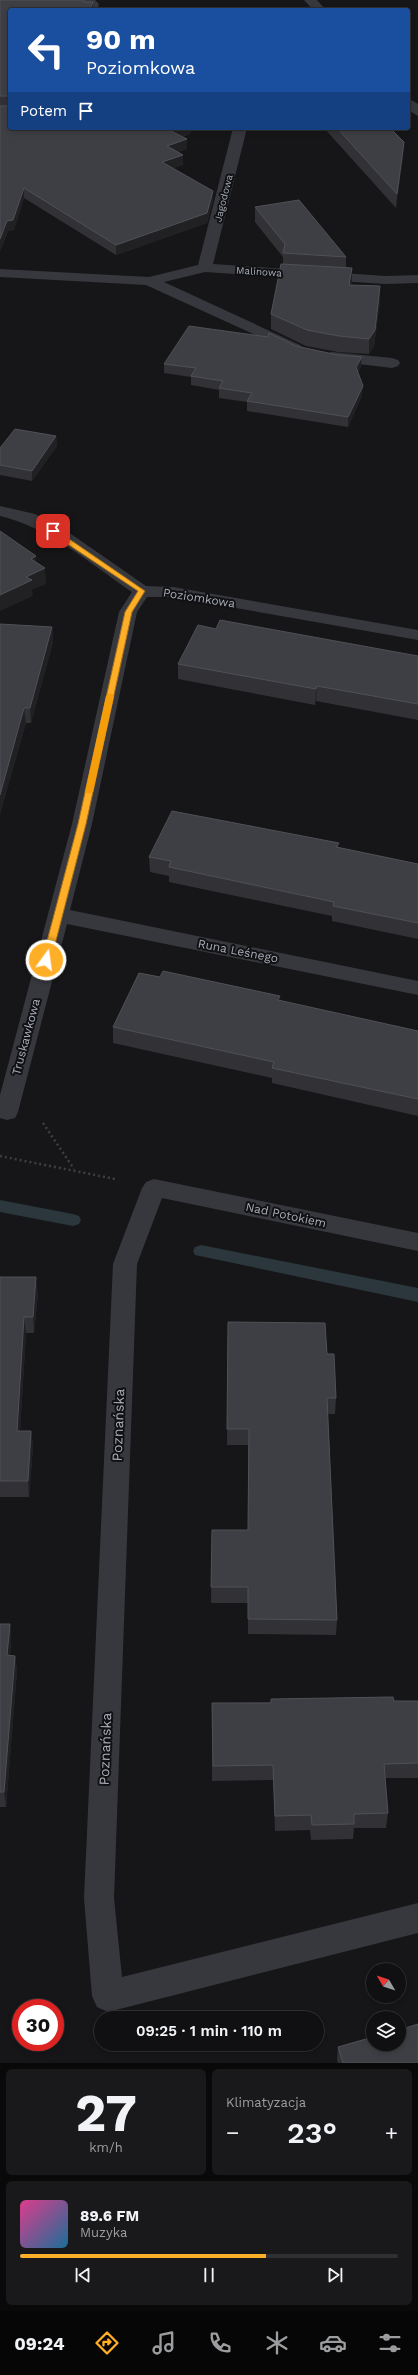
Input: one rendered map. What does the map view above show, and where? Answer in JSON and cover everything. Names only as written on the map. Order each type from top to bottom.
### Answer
[{"type":"street","points":[[86,0],[93,4],[92,8]]},
{"type":"street","points":[[310,0],[318,8]]},
{"type":"street","points":[[410,104],[418,112]]},
{"type":"street","name":"Jagodowa","points":[[205,268],[240,130]]},
{"type":"street","name":"Malinowa","points":[[0,273],[149,281],[205,268],[385,280],[418,279]]},
{"type":"street","name":"Malinowa","points":[[149,281],[277,340],[313,353],[392,363]]},
{"type":"street","points":[[0,511],[29,518],[65,538],[142,591]]},
{"type":"street","name":"Poziomkowa","points":[[142,591],[173,592],[418,635]]},
{"type":"street","name":"Truskawkowa","points":[[7,1112],[82,824],[128,612],[142,591]]},
{"type":"street","name":"Runa Leśnego","points":[[58,915],[418,988]]},
{"type":"street","name":"Nad Potokiem","points":[[154,1188],[418,1242]]},
{"type":"street","name":"Poznańska","points":[[154,1188],[125,1264],[99,1898],[108,1996],[418,1918]]},
{"type":"path","points":[[7,1112],[39,1117],[74,1170]]},
{"type":"path","points":[[0,1156],[74,1170],[154,1188]]},
{"type":"building","points":[[0,0],[84,0],[84,2],[93,2],[91,8],[8,8],[8,96],[0,96]]},
{"type":"building","points":[[0,106],[8,106],[8,130],[174,130],[171,131],[187,139],[167,146],[183,155],[162,162],[213,191],[207,213],[116,245],[24,188],[13,220],[7,221],[0,239]]},
{"type":"building","points":[[339,130],[392,130],[404,142],[397,194]]},
{"type":"building","points":[[299,200],[346,257],[283,253],[285,244],[255,207]]},
{"type":"building","points":[[281,264],[352,268],[349,285],[380,286],[375,330],[369,339],[339,336],[307,330],[271,314]]},
{"type":"building","points":[[189,326],[268,337],[269,333],[296,346],[338,355],[362,357],[356,367],[363,386],[348,417],[247,401],[252,393],[219,388],[223,381],[191,376],[196,368],[164,364]]},
{"type":"building","points":[[15,429],[56,436],[32,471],[0,465],[0,448]]},
{"type":"building","points":[[0,531],[36,556],[31,559],[45,568],[26,577],[32,580],[0,595]]},
{"type":"building","points":[[220,620],[418,656],[418,704],[317,686],[316,689],[178,664],[198,625],[216,629]]},
{"type":"building","points":[[0,624],[52,627],[30,708],[24,708],[0,795]]},
{"type":"building","points":[[172,811],[339,843],[336,847],[418,864],[418,923],[333,906],[334,902],[169,867],[171,861],[149,857]]},
{"type":"building","points":[[163,971],[280,996],[278,1000],[418,1031],[418,1099],[272,1068],[274,1062],[113,1027],[139,973],[160,977]]},
{"type":"building","points":[[0,1277],[36,1277],[33,1317],[24,1317],[17,1431],[31,1431],[28,1481],[0,1481]]},
{"type":"building","points":[[228,1322],[325,1323],[327,1354],[334,1354],[336,1398],[327,1398],[337,1620],[248,1619],[248,1587],[211,1587],[212,1530],[248,1530],[249,1429],[227,1429]]},
{"type":"building","points":[[0,1624],[10,1624],[7,1655],[15,1656],[4,1792],[0,1792]]},
{"type":"building","points":[[393,1697],[394,1701],[418,1701],[418,1763],[384,1764],[388,1813],[354,1814],[354,1824],[312,1825],[311,1815],[275,1816],[273,1765],[213,1766],[212,1703],[271,1703],[271,1699]]},
{"type":"building","points":[[418,2024],[418,2063],[343,2063],[338,2047],[366,2039],[366,2051],[406,2051],[406,2028]]},
{"type":"waterway","points":[[0,1206],[73,1220]]},
{"type":"waterway","points":[[201,1251],[418,1295]]},
{"type":"slow traffic","points":[[89,792],[110,696]]},
{"type":"route","points":[[46,960],[82,824],[128,612],[142,591],[53,531]]}]
